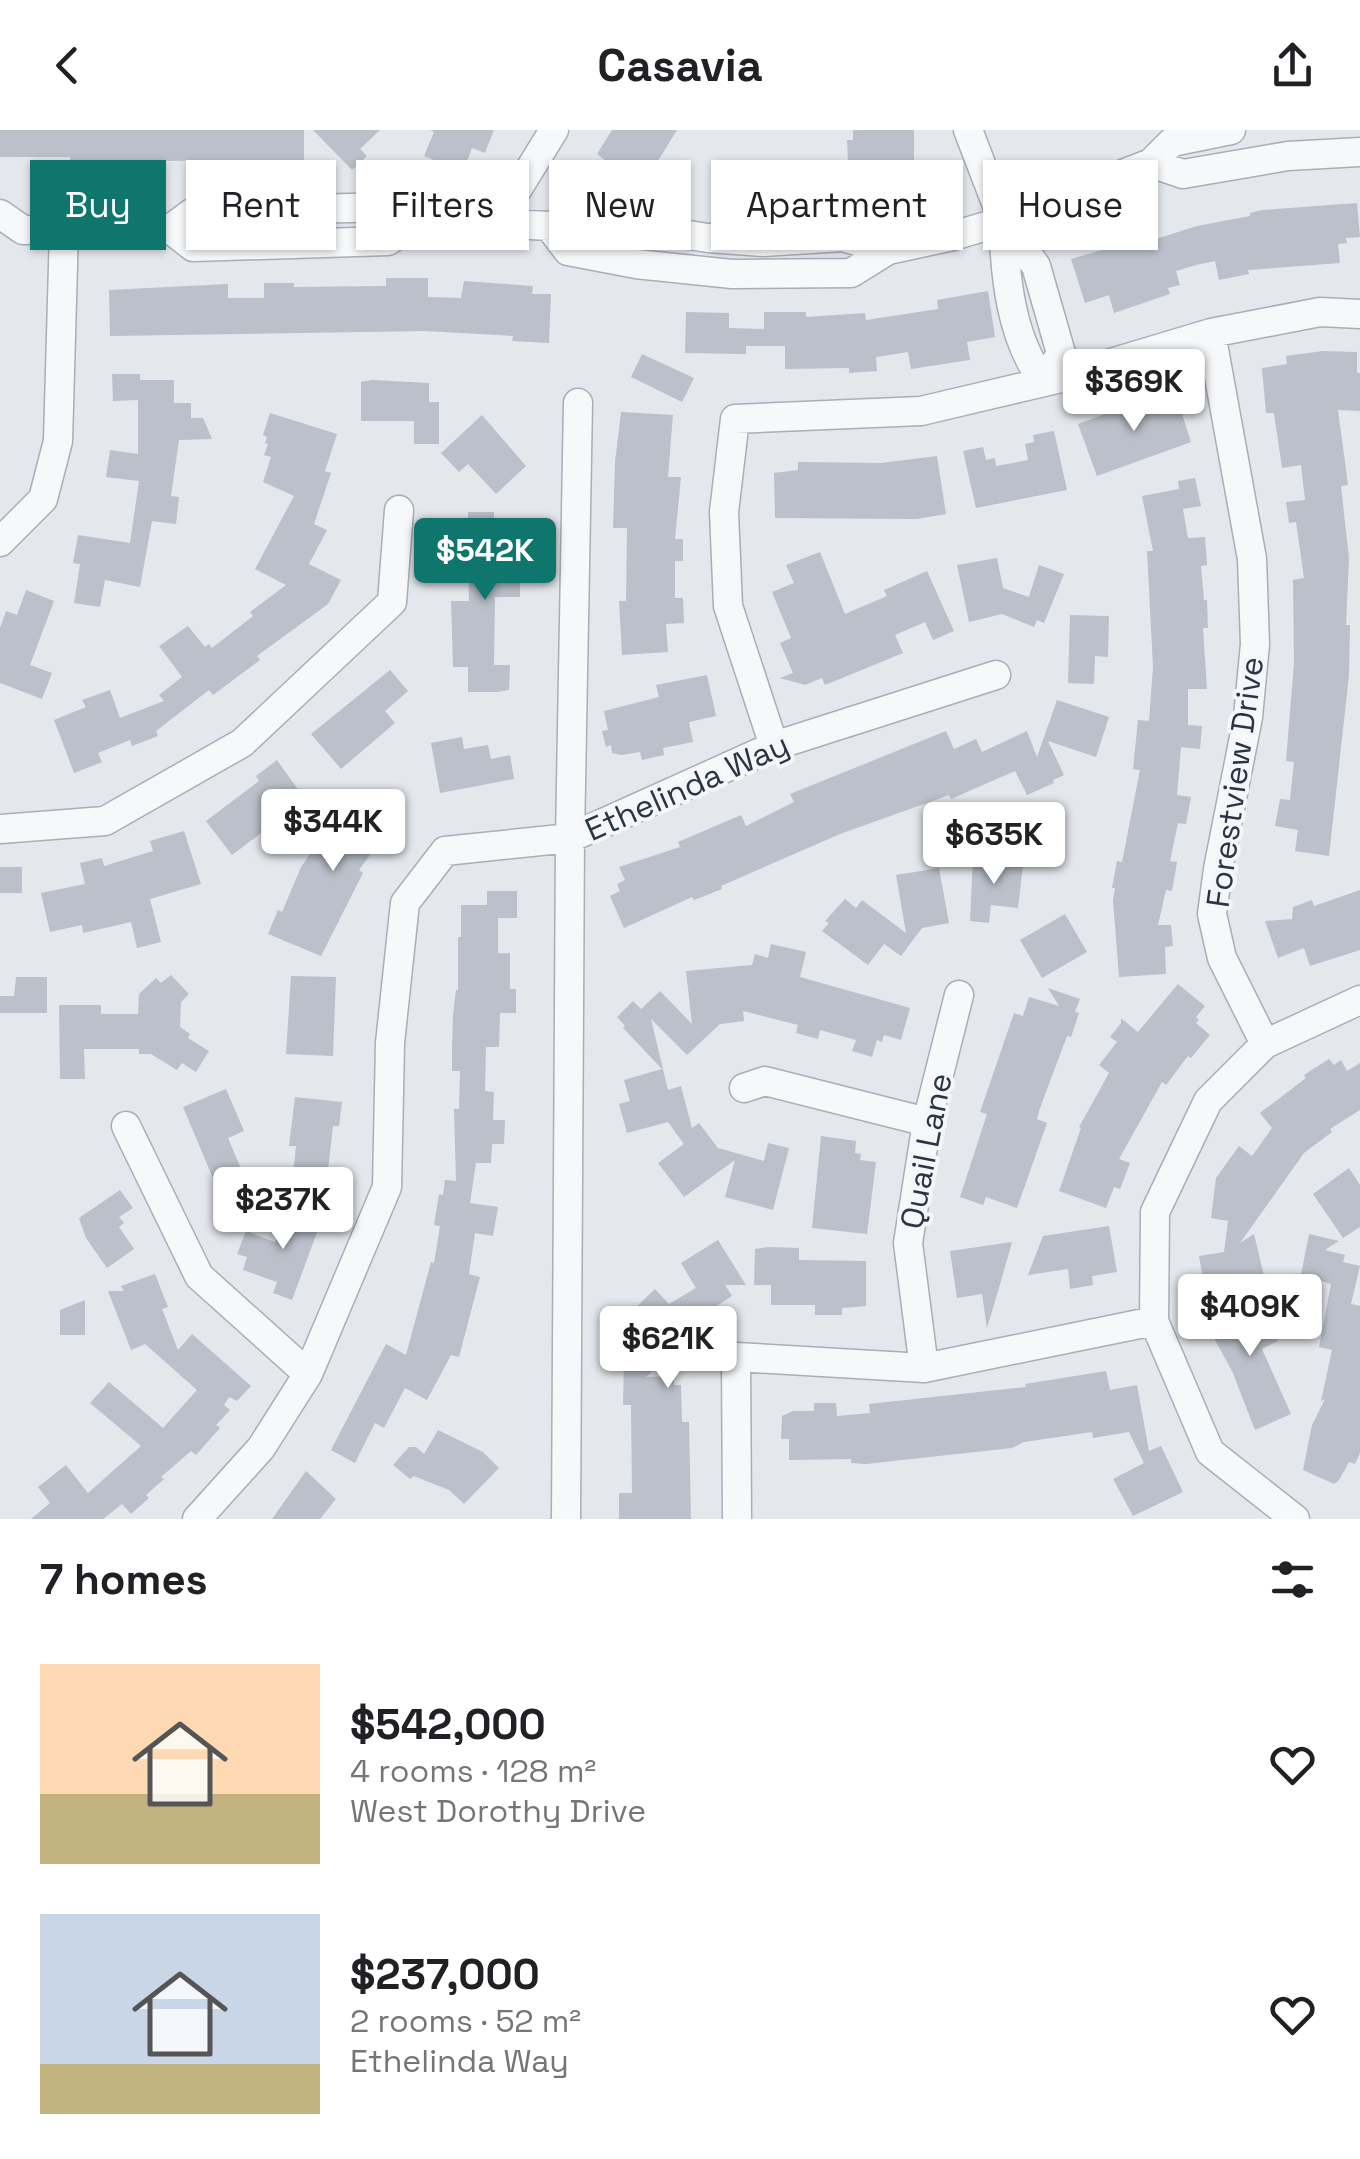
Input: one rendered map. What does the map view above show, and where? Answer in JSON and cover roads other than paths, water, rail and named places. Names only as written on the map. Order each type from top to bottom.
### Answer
[{"type":"street","points":[[529,171],[554,130]]},
{"type":"street","points":[[968,130],[983,169]]},
{"type":"street","points":[[1154,160],[1172,142],[1231,130]]},
{"type":"street","points":[[1158,164],[1183,174],[1288,156],[1360,152]]},
{"type":"street","points":[[166,230],[193,212],[356,208]]},
{"type":"street","points":[[529,224],[549,226],[578,218],[708,238],[763,242],[844,238],[888,250],[983,227]]},
{"type":"street","points":[[0,247],[12,222]]},
{"type":"street","points":[[0,542],[43,499],[58,440],[63,250]]},
{"type":"street","points":[[1004,250],[1005,276],[1029,362],[1044,382]]},
{"type":"street","points":[[774,746],[728,606],[724,512],[734,419],[921,411],[1044,382],[1211,333],[1320,312],[1360,314]]},
{"type":"street","name":"Forestview Drive","points":[[1211,333],[1252,559],[1256,644],[1248,717],[1212,914],[1222,958],[1265,1044]]},
{"type":"street","points":[[566,1519],[570,838],[578,403]]},
{"type":"street","points":[[0,829],[105,821],[242,743],[392,602],[400,510]]},
{"type":"street","name":"Ethelinda Way","points":[[197,1519],[261,1448],[308,1374],[387,1188],[390,1043],[405,903],[445,850],[570,838],[774,746],[996,675]]},
{"type":"street","name":"Quail Lane","points":[[924,1368],[908,1242],[927,1122],[959,995]]},
{"type":"street","points":[[1295,1519],[1210,1452],[1154,1320],[1155,1212],[1208,1102],[1265,1044],[1360,1000]]},
{"type":"street","points":[[744,1088],[765,1080],[927,1122]]},
{"type":"street","points":[[126,1126],[199,1276],[308,1374]]},
{"type":"street","points":[[737,1519],[736,1357],[924,1368],[1154,1320]]}]
